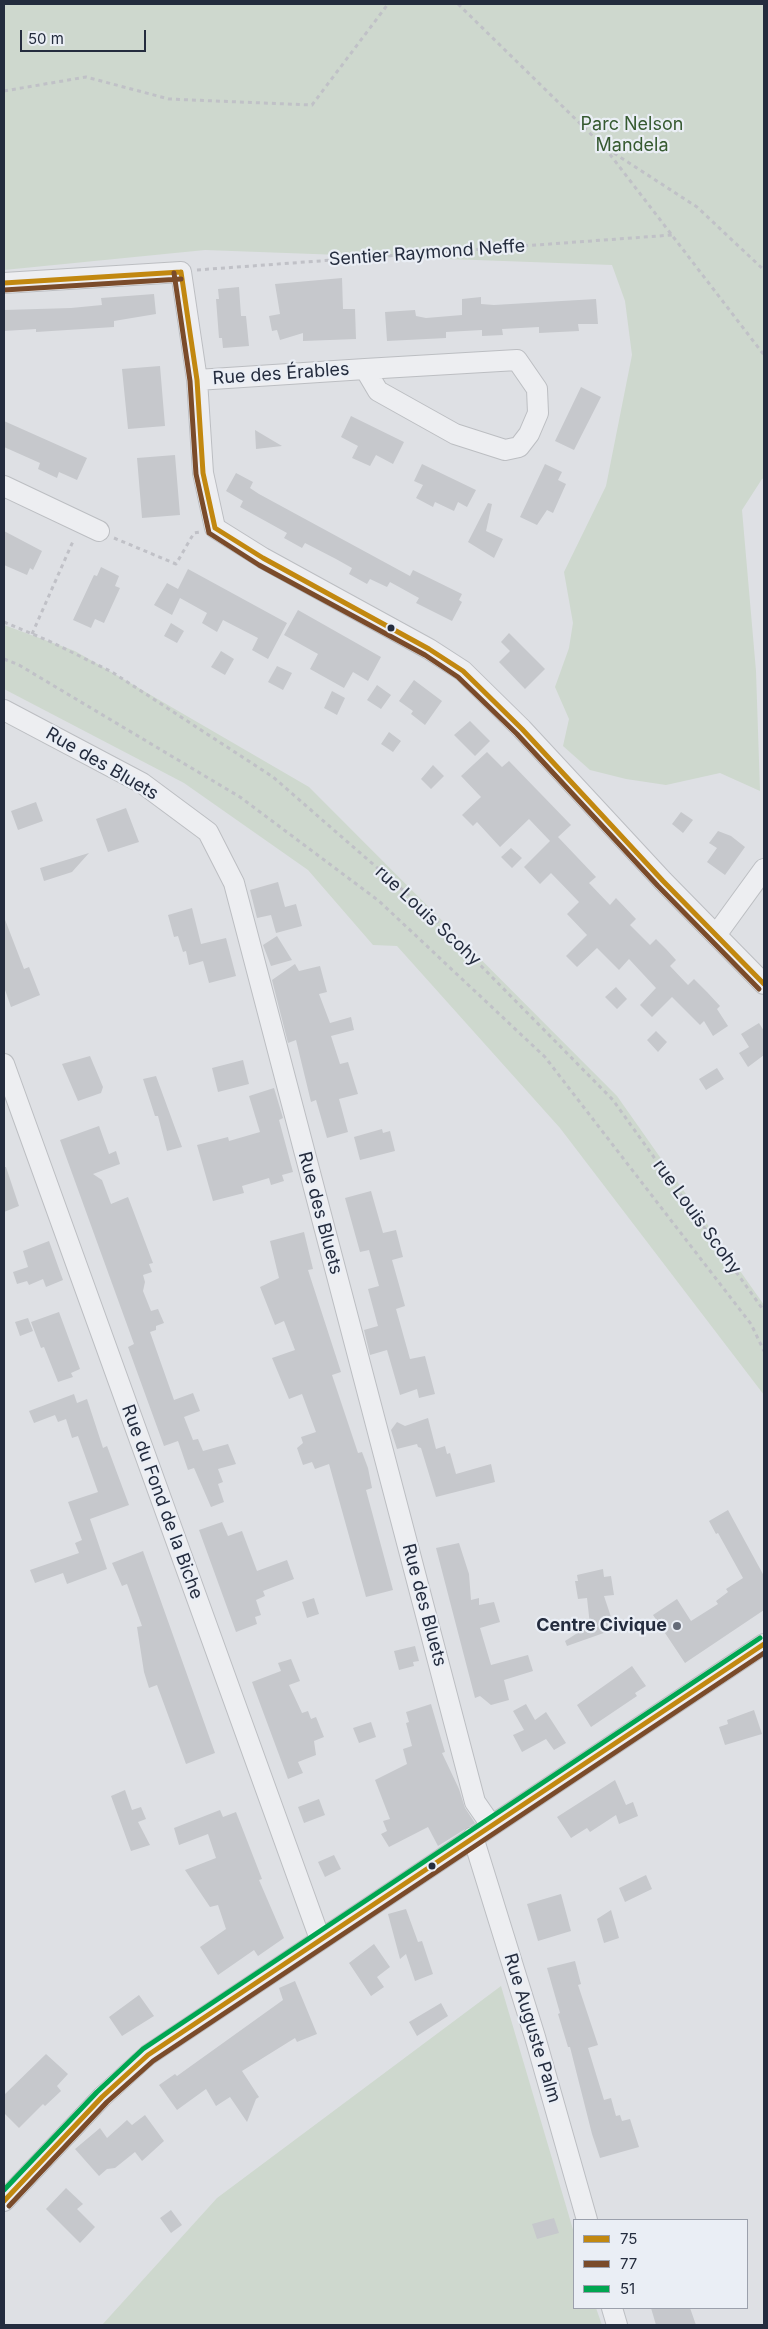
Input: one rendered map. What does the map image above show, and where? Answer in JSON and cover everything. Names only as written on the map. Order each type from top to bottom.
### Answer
[{"type":"street","points":[[4,283],[181,272],[197,380],[203,473],[215,528],[263,558],[429,649],[463,671],[522,729],[764,984]]},
{"type":"street","name":"Rue des Érables","points":[[197,380],[365,369],[517,360],[537,389],[538,413],[529,434],[518,446],[505,450],[455,434],[378,391],[365,369]]},
{"type":"street","points":[[4,486],[90,527]]},
{"type":"street","name":"Rue des Bluets","points":[[4,710],[142,783],[208,832],[234,883],[475,1802],[491,1825]]},
{"type":"street","points":[[716,935],[764,869]]},
{"type":"street","name":"Rue du Fond de la Biche","points":[[4,1064],[320,1939]]},
{"type":"street","points":[[4,2201],[102,2097],[148,2055],[764,1644]]},
{"type":"street","name":"Rue Auguste Palm","points":[[473,1837],[535,2037],[587,2219]]},
{"type":"street","points":[[612,2309],[617,2325]]},
{"type":"path","points":[[4,91],[86,77],[169,99],[312,105],[388,4]]},
{"type":"path","points":[[458,4],[603,146],[764,355]]},
{"type":"path","points":[[603,146],[698,207],[764,270]]},
{"type":"path","name":"Sentier Raymond Neffe","points":[[181,272],[672,235]]},
{"type":"path","points":[[32,634],[90,527],[176,564],[194,533],[215,528]]},
{"type":"path","name":"rue Louis Scohy","points":[[4,622],[112,672],[272,777],[428,912],[614,1100],[764,1311]]},
{"type":"path","points":[[4,659],[19,665],[240,797],[379,901],[545,1057],[751,1324],[764,1351]]},
{"type":"green space","name":"Parc Nelson Mandela","points":[[4,4],[764,4],[764,478],[742,510],[756,671],[760,791],[720,773],[666,785],[626,779],[590,770],[563,746],[569,719],[555,687],[569,648],[573,623],[564,572],[606,486],[632,355],[625,301],[612,265],[205,250],[4,270]]},
{"type":"green space","points":[[4,625],[75,651],[309,787],[617,1096],[764,1305],[764,1395],[560,1128],[397,946],[373,945],[308,870],[184,783],[4,689]]},
{"type":"green space","points":[[501,1986],[573,2230],[573,2309],[596,2309],[602,2325],[102,2325],[217,2198]]},
{"type":"building","points":[[342,278],[343,309],[355,309],[356,339],[303,341],[303,333],[280,340],[277,330],[272,331],[269,316],[280,314],[275,284]]},
{"type":"building","points":[[239,287],[241,316],[246,316],[249,346],[223,348],[222,338],[219,338],[216,299],[219,299],[218,289]]},
{"type":"building","points":[[154,294],[156,314],[114,321],[114,327],[36,332],[36,329],[4,331],[4,310],[102,305],[101,298]]},
{"type":"building","points":[[481,297],[481,304],[494,305],[596,299],[598,324],[578,324],[579,331],[539,333],[539,327],[502,329],[503,335],[482,336],[482,330],[446,332],[446,338],[387,341],[385,312],[415,310],[416,316],[426,318],[462,315],[462,299]]},
{"type":"building","points":[[160,366],[165,426],[128,429],[122,369]]},
{"type":"building","points":[[581,387],[601,397],[574,450],[555,441]]},
{"type":"building","points":[[351,416],[404,442],[393,464],[376,455],[370,466],[352,458],[358,446],[341,437]]},
{"type":"building","points":[[4,421],[87,458],[77,480],[59,472],[57,478],[38,469],[40,463],[4,447]]},
{"type":"building","points":[[255,430],[282,446],[256,449]]},
{"type":"building","points":[[175,455],[180,515],[142,518],[137,458]]},
{"type":"building","points":[[422,464],[476,490],[467,507],[458,502],[454,511],[435,502],[433,507],[416,498],[423,485],[414,481]]},
{"type":"building","points":[[545,464],[562,472],[558,480],[566,484],[553,513],[547,510],[537,525],[520,517]]},
{"type":"building","points":[[236,473],[253,482],[250,488],[259,494],[410,576],[413,570],[462,594],[459,600],[462,602],[452,621],[416,603],[419,598],[390,582],[387,587],[370,579],[367,584],[349,574],[352,568],[336,559],[305,543],[302,548],[284,538],[287,533],[240,507],[243,501],[226,491]]},
{"type":"building","points":[[488,503],[492,504],[486,531],[503,539],[494,558],[468,542]]},
{"type":"building","points":[[4,531],[42,551],[33,570],[30,568],[27,575],[4,565]]},
{"type":"building","points":[[101,567],[119,576],[115,586],[120,588],[104,623],[95,619],[91,628],[73,620],[94,575],[97,576]]},
{"type":"building","points":[[188,569],[287,623],[268,659],[252,650],[258,638],[223,620],[217,632],[202,623],[207,613],[180,598],[172,615],[154,605],[167,583],[178,589]]},
{"type":"building","points":[[298,610],[381,657],[368,681],[353,672],[344,688],[310,669],[318,654],[284,635]]},
{"type":"building","points":[[171,623],[184,631],[177,643],[164,636]]},
{"type":"building","points":[[509,633],[545,669],[525,689],[499,662],[510,651],[501,642]]},
{"type":"building","points":[[221,651],[234,659],[225,675],[211,667]]},
{"type":"building","points":[[277,666],[292,673],[283,690],[268,682]]},
{"type":"building","points":[[414,680],[442,701],[425,725],[411,714],[413,711],[399,701]]},
{"type":"building","points":[[377,685],[391,695],[381,709],[367,700]]},
{"type":"building","points":[[332,691],[345,698],[337,715],[324,708]]},
{"type":"building","points":[[470,721],[490,741],[475,756],[454,735]]},
{"type":"building","points":[[389,732],[401,741],[393,752],[381,744]]},
{"type":"building","points":[[487,752],[502,767],[509,761],[571,825],[558,837],[596,877],[589,883],[610,905],[616,898],[636,919],[630,925],[650,945],[656,939],[666,949],[676,960],[670,966],[688,985],[694,979],[707,992],[720,1006],[717,1009],[728,1026],[713,1036],[704,1021],[700,1025],[672,997],[652,1017],[640,1005],[656,988],[629,959],[619,970],[597,948],[577,967],[566,956],[587,935],[567,914],[579,902],[551,873],[540,884],[524,867],[550,841],[529,819],[500,847],[477,822],[473,826],[462,815],[481,797],[461,776]]},
{"type":"building","points":[[433,765],[444,776],[431,789],[421,779]]},
{"type":"building","points":[[36,802],[43,821],[18,830],[11,811]]},
{"type":"building","points":[[126,808],[139,842],[108,852],[96,819]]},
{"type":"building","points":[[681,812],[693,820],[683,833],[672,824]]},
{"type":"building","points":[[718,831],[731,836],[745,847],[725,875],[707,862],[717,848],[709,843]]},
{"type":"building","points":[[511,848],[522,858],[512,868],[501,857]]},
{"type":"building","points":[[89,853],[72,872],[44,881],[40,868]]},
{"type":"building","points":[[278,882],[285,907],[296,904],[302,926],[276,933],[271,915],[257,918],[250,890]]},
{"type":"building","points":[[192,908],[201,944],[226,938],[236,976],[209,983],[203,961],[189,965],[186,951],[183,952],[178,936],[174,937],[168,915]]},
{"type":"building","points":[[4,917],[24,969],[29,967],[40,995],[11,1007],[4,987]]},
{"type":"building","points":[[277,936],[292,960],[271,966],[263,945]]},
{"type":"building","points":[[295,964],[299,971],[320,966],[327,992],[319,994],[330,1023],[351,1017],[354,1030],[331,1036],[340,1064],[348,1062],[358,1094],[339,1099],[348,1132],[327,1138],[316,1100],[311,1102],[296,1040],[288,1043],[272,980]]},
{"type":"building","points":[[616,987],[627,999],[617,1009],[605,997]]},
{"type":"building","points":[[759,1023],[764,1031],[764,1055],[748,1067],[739,1053],[749,1047],[741,1034]]},
{"type":"building","points":[[656,1031],[667,1042],[658,1052],[647,1040]]},
{"type":"building","points":[[90,1056],[103,1087],[101,1093],[78,1101],[62,1064]]},
{"type":"building","points":[[243,1060],[249,1084],[218,1092],[212,1068]]},
{"type":"building","points":[[717,1068],[724,1079],[706,1090],[699,1079]]},
{"type":"building","points":[[156,1076],[182,1147],[167,1151],[158,1116],[155,1116],[143,1079]]},
{"type":"building","points":[[274,1088],[283,1118],[279,1120],[293,1172],[282,1175],[284,1181],[271,1185],[269,1178],[242,1186],[244,1193],[213,1201],[197,1145],[228,1137],[229,1141],[260,1132],[249,1096]]},
{"type":"building","points":[[99,1126],[109,1154],[116,1151],[120,1164],[93,1174],[102,1180],[111,1204],[128,1197],[153,1263],[149,1264],[152,1272],[143,1275],[145,1282],[143,1291],[151,1311],[158,1309],[164,1323],[156,1326],[156,1330],[150,1332],[174,1400],[193,1393],[200,1411],[184,1417],[193,1440],[198,1439],[203,1451],[228,1444],[236,1464],[218,1469],[223,1482],[218,1484],[224,1502],[211,1507],[194,1468],[188,1470],[178,1441],[164,1446],[128,1347],[134,1344],[60,1140]]},
{"type":"building","points":[[382,1129],[383,1133],[390,1131],[395,1151],[360,1160],[354,1137]]},
{"type":"building","points":[[4,1167],[6,1167],[19,1206],[4,1212]]},
{"type":"building","points":[[371,1191],[383,1233],[396,1230],[403,1257],[392,1260],[405,1306],[396,1309],[410,1359],[425,1356],[435,1394],[419,1398],[417,1389],[400,1395],[387,1350],[370,1355],[364,1330],[378,1326],[368,1289],[379,1286],[369,1250],[360,1252],[345,1198]]},
{"type":"building","points":[[304,1232],[313,1269],[308,1270],[341,1372],[332,1375],[358,1453],[362,1452],[368,1468],[372,1488],[366,1490],[393,1590],[366,1597],[329,1464],[315,1469],[312,1462],[303,1465],[297,1448],[303,1443],[301,1437],[316,1432],[302,1394],[289,1399],[272,1358],[295,1350],[284,1321],[275,1325],[260,1287],[279,1278],[270,1241]]},
{"type":"building","points":[[49,1241],[63,1280],[46,1287],[43,1279],[29,1285],[27,1281],[17,1284],[13,1272],[28,1267],[23,1251]]},
{"type":"building","points":[[59,1312],[80,1369],[71,1373],[73,1377],[58,1382],[44,1347],[41,1348],[31,1322]]},
{"type":"building","points":[[28,1318],[33,1331],[20,1336],[15,1322]]},
{"type":"building","points":[[74,1394],[77,1403],[87,1399],[103,1448],[107,1446],[129,1505],[90,1519],[107,1569],[67,1584],[63,1573],[35,1583],[30,1570],[79,1553],[75,1543],[82,1540],[68,1502],[98,1492],[78,1436],[72,1438],[66,1419],[58,1422],[55,1415],[34,1423],[29,1411]]},
{"type":"building","points":[[428,1418],[436,1449],[445,1446],[447,1454],[450,1453],[456,1474],[491,1464],[495,1482],[436,1497],[421,1448],[417,1444],[397,1449],[391,1430],[397,1422],[405,1426]]},
{"type":"building","points":[[728,1510],[764,1576],[764,1610],[685,1663],[653,1615],[677,1599],[691,1621],[718,1604],[716,1601],[728,1592],[726,1589],[743,1578],[718,1533],[716,1534],[709,1521]]},
{"type":"building","points":[[222,1522],[228,1536],[242,1531],[257,1571],[287,1560],[294,1579],[263,1591],[265,1596],[256,1600],[261,1615],[255,1617],[257,1624],[236,1632],[199,1530]]},
{"type":"building","points":[[459,1543],[469,1574],[471,1600],[479,1598],[479,1605],[494,1602],[500,1622],[480,1628],[491,1665],[528,1655],[533,1671],[504,1680],[509,1700],[491,1705],[480,1696],[475,1698],[436,1548]]},
{"type":"building","points":[[143,1551],[215,1753],[186,1764],[157,1685],[149,1688],[144,1672],[137,1627],[142,1626],[127,1584],[122,1586],[112,1563]]},
{"type":"building","points":[[603,1569],[604,1577],[611,1576],[614,1595],[604,1596],[615,1629],[567,1646],[565,1641],[590,1625],[587,1598],[578,1599],[575,1581],[578,1581],[577,1575]]},
{"type":"building","points":[[314,1598],[319,1614],[307,1618],[302,1602]]},
{"type":"building","points":[[415,1646],[419,1661],[413,1662],[414,1666],[399,1670],[394,1651]]},
{"type":"building","points":[[291,1659],[300,1681],[289,1685],[302,1713],[308,1711],[311,1719],[316,1717],[324,1737],[314,1741],[316,1755],[298,1762],[303,1773],[288,1779],[252,1682],[281,1671],[278,1663]]},
{"type":"building","points":[[632,1666],[646,1686],[635,1693],[637,1696],[591,1727],[577,1705]]},
{"type":"building","points":[[431,1704],[445,1752],[442,1753],[459,1789],[465,1808],[475,1823],[438,1846],[428,1827],[389,1847],[381,1834],[387,1831],[383,1821],[390,1819],[375,1780],[407,1764],[403,1749],[412,1746],[406,1723],[409,1722],[406,1712]]},
{"type":"building","points":[[526,1704],[535,1720],[546,1712],[566,1743],[554,1750],[546,1739],[522,1752],[513,1735],[524,1730],[513,1711]]},
{"type":"building","points":[[754,1710],[762,1734],[725,1745],[719,1727],[728,1724],[727,1720]]},
{"type":"building","points":[[371,1722],[376,1737],[359,1743],[353,1728]]},
{"type":"building","points":[[615,1780],[626,1805],[633,1802],[638,1816],[619,1824],[616,1815],[590,1832],[587,1828],[571,1838],[557,1817]]},
{"type":"building","points":[[125,1790],[132,1810],[141,1807],[146,1819],[138,1822],[150,1845],[131,1851],[111,1796]]},
{"type":"building","points":[[319,1799],[325,1815],[304,1823],[298,1807]]},
{"type":"building","points":[[220,1810],[223,1817],[236,1812],[262,1879],[259,1880],[284,1938],[258,1956],[254,1950],[218,1975],[200,1947],[226,1929],[218,1905],[210,1907],[185,1870],[216,1858],[208,1834],[179,1845],[174,1828]]},
{"type":"building","points":[[334,1855],[341,1869],[325,1877],[318,1862]]},
{"type":"building","points":[[646,1875],[652,1889],[625,1902],[619,1888]]},
{"type":"building","points":[[561,1894],[571,1931],[538,1941],[527,1904]]},
{"type":"building","points":[[406,1909],[418,1942],[422,1941],[433,1974],[415,1981],[406,1954],[400,1959],[388,1914]]},
{"type":"building","points":[[611,1910],[619,1938],[604,1943],[597,1919]]},
{"type":"building","points":[[374,1944],[390,1967],[377,1977],[384,1987],[371,1996],[349,1963]]},
{"type":"building","points":[[575,1961],[581,1984],[578,1985],[598,2045],[588,2048],[604,2100],[611,2098],[616,2116],[620,2115],[622,2121],[630,2119],[639,2147],[600,2158],[570,2047],[568,2047],[558,2014],[560,2013],[547,1968]]},
{"type":"building","points":[[295,1981],[317,2034],[297,2042],[295,2038],[242,2071],[259,2097],[256,2099],[247,2122],[230,2097],[216,2106],[206,2089],[177,2110],[159,2085],[175,2074],[177,2076],[283,2000],[279,1988]]},
{"type":"building","points":[[139,1995],[154,2016],[122,2036],[109,2017]]},
{"type":"building","points":[[441,2003],[448,2016],[417,2036],[409,2022]]},
{"type":"building","points":[[46,2054],[68,2074],[57,2086],[61,2091],[45,2106],[43,2104],[19,2128],[4,2113],[4,2095]]},
{"type":"building","points":[[145,2115],[164,2141],[142,2161],[135,2152],[115,2168],[107,2169],[99,2176],[75,2149],[100,2128],[107,2138],[127,2120],[132,2125]]},
{"type":"building","points":[[66,2188],[83,2204],[77,2209],[95,2227],[80,2243],[46,2209]]},
{"type":"building","points":[[171,2210],[182,2225],[171,2233],[160,2218]]},
{"type":"building","points":[[554,2218],[559,2233],[537,2239],[532,2224]]},
{"type":"building","points":[[651,2309],[690,2309],[696,2325],[656,2325]]},
{"type":"transit line","name":"75","points":[[181,272],[197,380],[203,473],[215,528],[263,558],[429,649],[463,671],[522,729],[663,881],[764,984]]},
{"type":"transit line","name":"75","points":[[4,283],[181,272]]},
{"type":"transit line","name":"77","points":[[174,273],[190,381],[196,474],[209,533],[259,565],[425,655],[458,677],[517,734],[658,886],[759,989]]},
{"type":"transit line","name":"77","points":[[4,290],[181,279]]},
{"type":"transit line","name":"51","points":[[4,2190],[97,2092],[143,2049],[760,1638]]},
{"type":"transit line","name":"75","points":[[4,2201],[102,2097],[148,2055],[764,1644]]},
{"type":"transit line","name":"77","points":[[9,2206],[107,2102],[153,2061],[764,1653]]},
{"type":"place","name":"Centre Civique","points":[[677,1626]]}]
